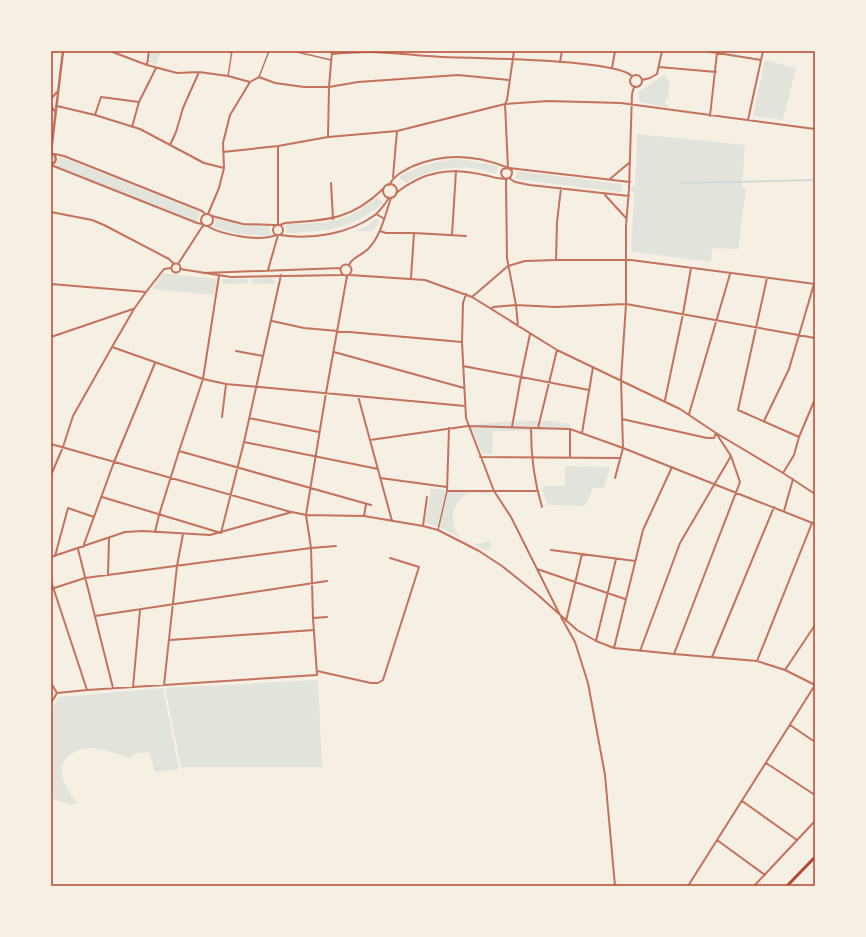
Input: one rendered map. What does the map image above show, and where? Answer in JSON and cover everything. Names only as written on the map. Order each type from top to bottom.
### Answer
[{"type":"main road","points":[[787,886],[815,856]]},
{"type":"street","points":[[63,51],[57,92],[52,153],[56,160],[51,165],[211,229],[238,236],[269,238],[278,235],[283,231],[283,227],[278,225]]},
{"type":"street","points":[[110,51],[156,68],[177,72],[198,72],[228,76],[250,82]]},
{"type":"street","points":[[147,65],[150,51]]},
{"type":"street","points":[[228,51],[232,52],[228,76]]},
{"type":"street","points":[[204,225],[201,218],[207,214],[219,188],[224,168],[222,152],[223,143],[230,115],[250,82],[259,77],[270,51]]},
{"type":"street","points":[[293,51],[331,60]]},
{"type":"street","points":[[507,179],[512,176],[512,172],[508,168],[505,104],[507,100],[514,51]]},
{"type":"street","points":[[560,62],[562,51]]},
{"type":"street","points":[[612,68],[615,51]]},
{"type":"street","points":[[634,87],[640,85],[642,80],[657,74],[662,51]]},
{"type":"street","points":[[705,51],[761,60]]},
{"type":"street","points":[[748,120],[763,51]]},
{"type":"street","points":[[328,137],[329,87],[332,52],[368,52],[560,62],[612,68],[628,72],[632,76]]},
{"type":"street","points":[[710,116],[718,53]]},
{"type":"street","points":[[659,66],[716,72]]},
{"type":"street","points":[[132,127],[139,102],[156,68]]},
{"type":"street","points":[[169,145],[176,132],[183,108],[198,72]]},
{"type":"street","points":[[259,77],[275,83],[293,86],[329,87],[358,82],[458,75],[510,80]]},
{"type":"street","points":[[632,76],[638,75],[642,80]]},
{"type":"street","points":[[632,76],[630,82],[634,87]]},
{"type":"street","points":[[615,478],[623,448],[621,380],[626,304],[625,260],[630,182],[632,94],[634,87]]},
{"type":"street","points":[[51,99],[57,92]]},
{"type":"street","points":[[95,115],[100,97],[139,102]]},
{"type":"street","points":[[222,152],[278,146],[328,137],[397,131],[505,104],[548,101],[632,104],[710,116],[815,129]]},
{"type":"street","points":[[51,105],[55,112]]},
{"type":"street","points":[[56,106],[140,128],[204,163],[224,168]]},
{"type":"street","points":[[393,178],[397,131]]},
{"type":"street","points":[[278,146],[278,225],[273,231],[278,235],[302,236],[327,234],[345,230],[376,214],[390,198],[395,196],[396,193],[405,186],[424,176],[445,171],[473,172],[515,182],[629,196]]},
{"type":"street","points":[[52,153],[64,156],[212,216],[243,224],[278,225],[285,223],[333,219],[345,215],[359,208],[389,184],[393,178],[408,169],[440,157],[470,158],[491,162],[508,168],[630,182]]},
{"type":"street","points":[[609,180],[630,162]]},
{"type":"street","points":[[507,179],[502,176],[501,172],[503,169],[508,168]]},
{"type":"street","points":[[452,235],[456,171]]},
{"type":"street","points":[[507,179],[508,266],[516,305],[518,326]]},
{"type":"street","points":[[331,183],[333,219]]},
{"type":"street","points":[[389,184],[395,187],[396,193]]},
{"type":"street","points":[[556,260],[557,222],[561,188]]},
{"type":"street","points":[[383,189],[384,195],[390,198]]},
{"type":"street","points":[[604,194],[627,218]]},
{"type":"street","points":[[199,273],[341,268],[345,265],[349,265],[352,260],[369,248],[380,231],[390,198]]},
{"type":"street","points":[[51,212],[92,220],[104,224],[169,259],[174,264],[178,264]]},
{"type":"street","points":[[376,214],[384,219]]},
{"type":"street","points":[[178,264],[202,227],[204,225],[212,224],[212,216]]},
{"type":"street","points":[[380,231],[386,233],[466,236]]},
{"type":"street","points":[[411,278],[414,233]]},
{"type":"street","points":[[265,276],[278,235]]},
{"type":"street","points":[[472,297],[508,266],[525,261],[625,260],[815,284],[789,369],[764,421]]},
{"type":"street","points":[[51,475],[63,447],[73,416],[134,309],[164,269],[171,268],[174,264]]},
{"type":"street","points":[[178,264],[180,269]]},
{"type":"street","points":[[349,265],[352,270],[350,274]]},
{"type":"street","points":[[171,268],[174,272],[177,272],[180,269],[231,277],[281,275],[347,276]]},
{"type":"street","points":[[341,268],[343,275]]},
{"type":"street","points":[[664,400],[683,314],[690,268]]},
{"type":"street","points":[[271,271],[271,276]]},
{"type":"street","points":[[57,693],[317,675],[313,618],[311,548],[306,514],[309,489],[347,276],[350,274],[425,280],[466,294],[557,350],[664,400],[815,494]]},
{"type":"street","points":[[688,414],[730,274]]},
{"type":"street","points":[[221,533],[238,468],[272,321],[281,275]]},
{"type":"street","points":[[155,532],[203,379],[219,276]]},
{"type":"street","points":[[767,278],[738,410],[799,437]]},
{"type":"street","points":[[51,284],[146,292]]},
{"type":"street","points":[[466,294],[463,303],[462,342],[465,406],[468,426],[494,491],[511,518],[559,614],[575,642],[588,683],[606,775],[616,886]]},
{"type":"street","points":[[491,309],[493,307],[516,305],[555,307],[626,304],[815,338]]},
{"type":"street","points":[[51,337],[134,309]]},
{"type":"street","points":[[272,321],[304,328],[462,342]]},
{"type":"street","points":[[512,428],[530,334]]},
{"type":"street","points":[[112,348],[203,379],[226,384],[465,406]]},
{"type":"street","points":[[538,428],[557,350]]},
{"type":"street","points":[[236,351],[263,356]]},
{"type":"street","points":[[334,352],[464,388]]},
{"type":"street","points":[[83,547],[114,462],[155,363]]},
{"type":"street","points":[[463,366],[589,390]]},
{"type":"street","points":[[582,433],[593,367]]},
{"type":"street","points":[[222,418],[226,384]]},
{"type":"street","points":[[358,396],[392,521]]},
{"type":"street","points":[[783,473],[794,455],[799,437],[815,399]]},
{"type":"street","points":[[249,418],[320,432]]},
{"type":"street","points":[[622,419],[707,438],[714,438],[716,433]]},
{"type":"street","points":[[370,440],[468,426],[570,429],[623,448],[814,523],[757,660]]},
{"type":"street","points":[[438,530],[447,492],[449,428]]},
{"type":"street","points":[[531,428],[532,457],[537,491],[542,507]]},
{"type":"street","points":[[570,429],[570,457]]},
{"type":"street","points":[[674,654],[740,482],[731,456],[716,433]]},
{"type":"street","points":[[244,442],[378,469]]},
{"type":"street","points":[[51,444],[292,512],[306,514],[364,516],[438,530],[479,551],[502,566],[577,630],[596,641],[614,648],[757,660],[784,670],[815,685],[688,886]]},
{"type":"street","points":[[179,452],[371,505]]},
{"type":"street","points":[[640,651],[680,543],[731,456]]},
{"type":"street","points":[[480,457],[620,458]]},
{"type":"street","points":[[614,648],[634,561],[643,530],[672,467]]},
{"type":"street","points":[[380,478],[446,487]]},
{"type":"street","points":[[784,511],[793,479]]},
{"type":"street","points":[[447,492],[537,491]]},
{"type":"street","points":[[102,497],[221,533]]},
{"type":"street","points":[[423,526],[427,497]]},
{"type":"street","points":[[364,516],[366,504]]},
{"type":"street","points":[[712,657],[774,507]]},
{"type":"street","points":[[55,556],[68,508],[94,517]]},
{"type":"street","points":[[51,557],[125,532],[155,532],[210,536],[292,512]]},
{"type":"street","points":[[164,685],[177,566],[183,534]]},
{"type":"street","points":[[108,574],[109,538]]},
{"type":"street","points":[[52,589],[85,578],[108,574],[336,546]]},
{"type":"street","points":[[78,549],[113,688]]},
{"type":"street","points":[[551,550],[634,561]]},
{"type":"street","points":[[566,621],[582,554]]},
{"type":"street","points":[[317,671],[371,683],[378,683],[383,680],[419,566],[390,558]]},
{"type":"street","points":[[596,641],[616,559]]},
{"type":"street","points":[[536,568],[625,599]]},
{"type":"street","points":[[51,581],[52,589],[87,690]]},
{"type":"street","points":[[95,616],[327,581]]},
{"type":"street","points":[[133,687],[140,610]]},
{"type":"street","points":[[313,618],[327,617]]},
{"type":"street","points":[[784,670],[815,625]]},
{"type":"street","points":[[170,640],[314,630]]},
{"type":"street","points":[[51,683],[57,693]]},
{"type":"street","points":[[51,703],[57,693]]},
{"type":"street","points":[[790,725],[815,742]]},
{"type":"street","points":[[766,763],[815,795]]},
{"type":"street","points":[[742,801],[797,840]]},
{"type":"street","points":[[754,886],[815,822]]},
{"type":"street","points":[[717,840],[765,875]]},
{"type":"shaded area","points":[[151,51],[161,51],[156,65],[149,62]]},
{"type":"shaded area","points":[[765,60],[796,68],[783,120],[753,116]]},
{"type":"shaded area","points":[[664,75],[670,83],[668,91],[669,98],[665,100],[665,103],[669,106],[668,108],[640,102],[638,92]]},
{"type":"shaded area","points":[[637,134],[745,145],[742,187],[746,189],[738,249],[712,248],[711,262],[631,251],[634,194],[629,189],[635,185]]},
{"type":"shaded area","points":[[59,156],[200,212],[197,222],[56,166]]},
{"type":"shaded area","points":[[459,159],[498,166],[496,174],[472,168],[455,168],[430,172],[406,183],[399,177],[428,164]]},
{"type":"shaded area","points":[[517,171],[622,184],[621,192],[515,179]]},
{"type":"shaded area","points":[[378,197],[383,204],[359,219],[338,228],[287,233],[286,224],[313,223],[335,220],[355,212]]},
{"type":"shaded area","points":[[215,218],[242,224],[269,225],[271,235],[240,234],[211,227],[215,224]]},
{"type":"shaded area","points":[[375,219],[378,219],[378,223],[373,231],[356,231],[368,225]]},
{"type":"shaded area","points":[[162,273],[217,279],[214,295],[152,289]]},
{"type":"shaded area","points":[[223,279],[248,279],[248,283],[222,284]]},
{"type":"shaded area","points":[[251,279],[274,279],[275,284],[251,283]]},
{"type":"shaded area","points":[[553,421],[570,424],[569,430],[493,431],[492,454],[482,454],[470,425],[498,422]]},
{"type":"shaded area","points":[[565,466],[610,467],[604,488],[593,488],[585,506],[547,505],[542,488],[546,486],[565,486]]},
{"type":"shaded area","points":[[431,488],[449,492],[488,491],[492,496],[475,493],[463,497],[455,506],[453,518],[455,530],[462,538],[441,528],[425,523]]},
{"type":"shaded area","points":[[489,541],[492,548],[485,550],[473,544]]},
{"type":"shaded area","points":[[318,680],[322,767],[181,767],[165,688]]},
{"type":"shaded area","points":[[163,688],[179,769],[155,772],[149,752],[136,753],[129,758],[93,748],[83,749],[73,753],[65,759],[62,769],[64,783],[77,803],[74,805],[51,799],[51,710],[59,697]]},
{"type":"waterway","points":[[682,183],[815,180]]}]
